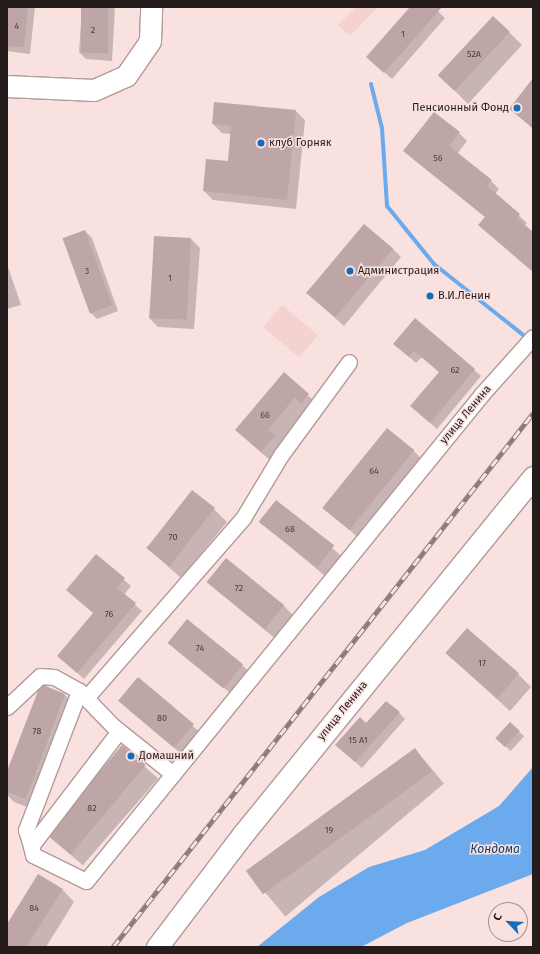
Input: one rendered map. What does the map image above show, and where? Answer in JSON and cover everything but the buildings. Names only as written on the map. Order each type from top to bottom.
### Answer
[{"type":"street","points":[[7,86],[94,90],[126,76],[150,41],[151,7]]},
{"type":"street","name":"улица Ленина","points":[[32,850],[86,881],[172,774],[533,337]]},
{"type":"street","points":[[32,850],[26,830],[82,694],[243,518],[281,455],[349,362]]},
{"type":"street","name":"улица Ленина","points":[[157,947],[252,822],[533,477]]},
{"type":"street","points":[[7,707],[40,676],[54,676],[82,694],[119,731],[172,774]]},
{"type":"street","points":[[32,850],[119,731]]},
{"type":"shaded area","points":[[356,7],[378,7],[350,36],[338,25]]},
{"type":"shaded area","points":[[282,305],[318,335],[299,357],[263,327]]},
{"type":"water","name":"Кондома","points":[[533,767],[533,874],[407,923],[361,947],[257,947],[319,897],[369,867],[425,850],[499,806]]},
{"type":"waterway","points":[[371,84],[382,128],[387,206],[434,264],[527,338]]},
{"type":"railway","points":[[113,947],[533,413]]},
{"type":"place","name":"Пенсионный Фонд","points":[[517,108]]},
{"type":"place","name":"клуб Горняк","points":[[261,143]]},
{"type":"place","name":"Администрация","points":[[350,271]]},
{"type":"place","name":"В.И.Ленин","points":[[430,296]]},
{"type":"place","name":"Домашний","points":[[131,756]]}]
